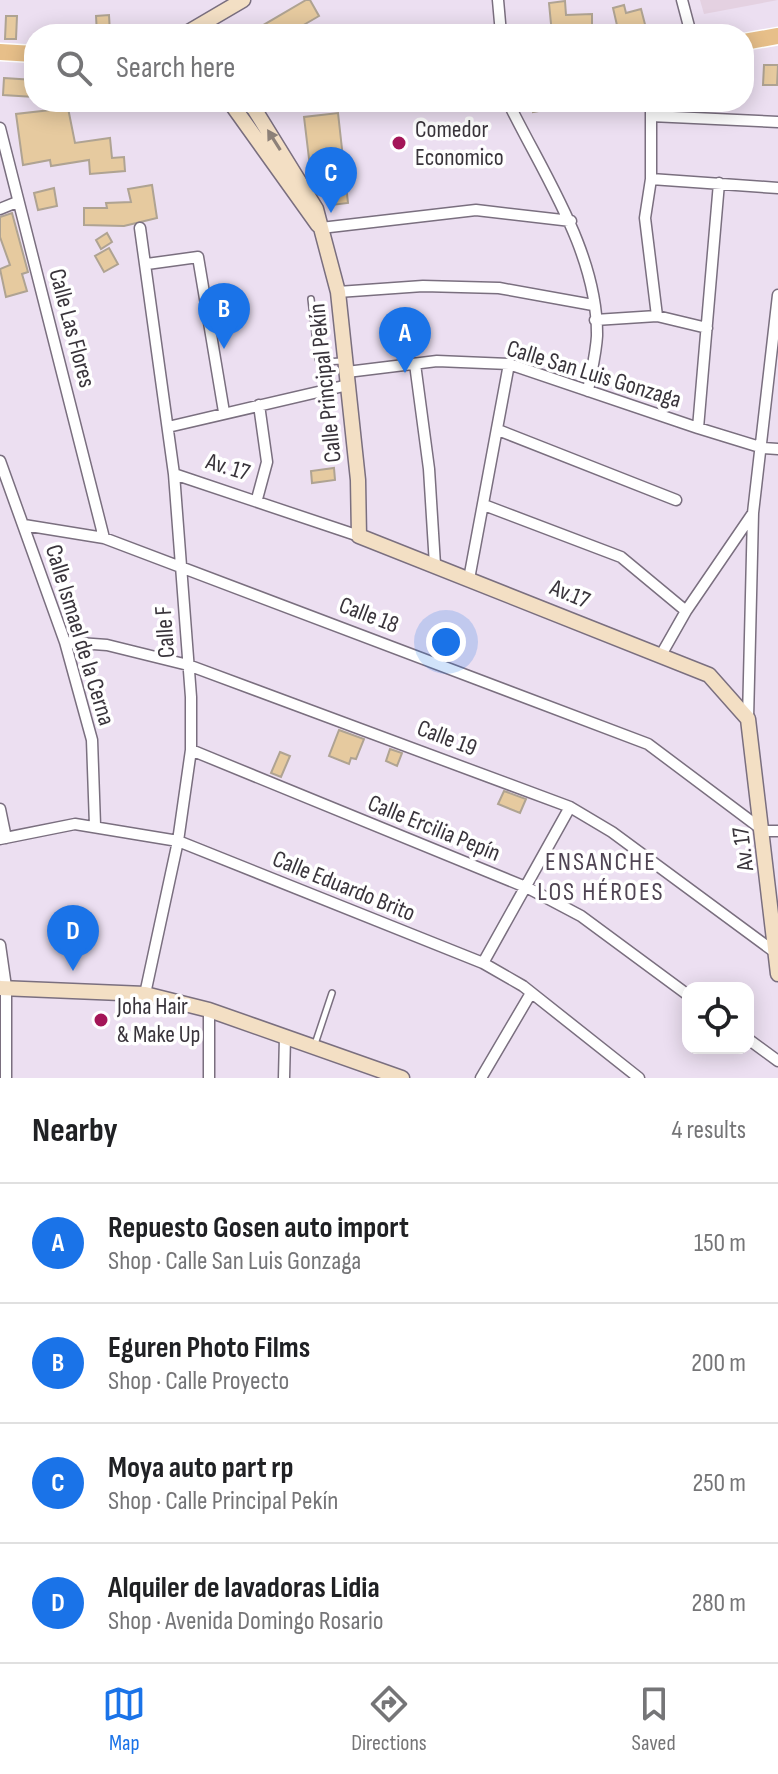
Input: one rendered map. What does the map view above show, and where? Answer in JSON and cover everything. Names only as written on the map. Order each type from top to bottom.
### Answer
[{"type":"main road","points":[[206,24],[243,0]]},
{"type":"main road","points":[[220,24],[224,12]]},
{"type":"main road","points":[[754,40],[778,36]]},
{"type":"main road","points":[[0,52],[24,53]]},
{"type":"main road","name":"Calle Principal Pekín","points":[[237,112],[306,213],[321,228]]},
{"type":"main road","name":"Calle Principal Pekín","points":[[257,112],[316,209],[338,292],[359,536]]},
{"type":"main road","name":"Av.17","points":[[359,536],[709,675],[748,719]]},
{"type":"main road","name":"Av. 17","points":[[748,719],[771,831],[778,974]]},
{"type":"main road","points":[[3,988],[145,994],[209,1010],[402,1078]]},
{"type":"street","points":[[498,0],[500,24]]},
{"type":"street","points":[[682,0],[688,24]]},
{"type":"street","points":[[513,112],[571,221],[593,305],[597,336],[588,391]]},
{"type":"street","points":[[651,112],[651,179],[645,218],[657,316]]},
{"type":"street","points":[[651,116],[778,122]]},
{"type":"street","name":"Calle Las Flores","points":[[0,128],[104,538]]},
{"type":"street","points":[[651,179],[778,188]]},
{"type":"street","points":[[698,428],[719,183]]},
{"type":"street","points":[[0,209],[17,202]]},
{"type":"street","points":[[321,228],[476,210],[571,221]]},
{"type":"street","name":"Calle F","points":[[140,228],[174,474],[191,750],[178,841],[145,994]]},
{"type":"street","points":[[147,264],[198,257],[224,412]]},
{"type":"street","points":[[338,292],[423,286],[499,288],[593,305]]},
{"type":"street","points":[[748,719],[753,513],[763,448],[778,295]]},
{"type":"street","points":[[595,320],[657,316],[707,328]]},
{"type":"street","points":[[415,364],[429,469],[435,565]]},
{"type":"street","name":"Calle San Luis Gonzaga","points":[[168,427],[259,405],[347,373],[415,364],[509,364],[698,428],[763,448],[778,449]]},
{"type":"street","points":[[469,579],[509,364]]},
{"type":"street","points":[[257,499],[267,462],[259,405]]},
{"type":"street","points":[[498,430],[676,500]]},
{"type":"street","name":"Calle Ismael de la Cerna","points":[[0,461],[65,642],[92,740],[95,825]]},
{"type":"street","name":"Av. 17","points":[[174,474],[257,499],[359,536]]},
{"type":"street","points":[[484,505],[621,557],[686,611]]},
{"type":"street","points":[[661,655],[686,611],[753,513]]},
{"type":"street","name":"Calle 18","points":[[24,525],[104,538],[478,677],[648,744],[771,831]]},
{"type":"street","name":"Calle 19","points":[[65,642],[107,645],[188,665],[570,807],[612,832],[777,953]]},
{"type":"street","name":"Calle Ercilia Pepín","points":[[191,750],[528,888],[581,916],[682,991]]},
{"type":"street","points":[[483,963],[528,888],[570,807]]},
{"type":"street","points":[[0,809],[3,838]]},
{"type":"street","name":"Calle Eduardo Brito","points":[[3,838],[75,824],[178,841],[483,963],[531,993],[639,1078]]},
{"type":"street","points":[[0,945],[6,1078]]},
{"type":"street","points":[[481,1078],[531,993]]},
{"type":"street","points":[[209,1010],[209,1078]]},
{"type":"street","points":[[284,1078],[285,1037]]},
{"type":"street","points":[[754,1043],[778,1061]]},
{"type":"lane","points":[[311,299],[318,359],[347,373]]},
{"type":"lane","points":[[314,1048],[332,993]]},
{"type":"shaded area","points":[[700,0],[778,0],[704,14]]},
{"type":"building","points":[[306,0],[310,0],[319,16],[305,24],[265,24]]},
{"type":"building","points":[[565,1],[566,15],[592,14],[592,24],[551,24],[549,3]]},
{"type":"building","points":[[624,5],[626,13],[641,9],[645,24],[617,24],[613,8]]},
{"type":"building","points":[[109,15],[110,24],[96,24],[96,16]]},
{"type":"building","points":[[6,16],[17,16],[16,39],[5,39]]},
{"type":"building","points":[[764,65],[778,65],[777,85],[763,85]]},
{"type":"building","points":[[4,78],[24,79],[24,96],[3,95]]},
{"type":"building","points":[[69,112],[75,143],[110,138],[112,158],[124,157],[125,171],[90,174],[89,160],[51,166],[50,160],[23,165],[16,114]]},
{"type":"building","points":[[338,113],[348,203],[332,205],[328,165],[310,167],[304,117]]},
{"type":"building","points":[[152,185],[157,218],[124,226],[84,225],[84,208],[107,208],[106,203],[131,202],[128,189]]},
{"type":"building","points":[[54,188],[57,206],[38,210],[34,193]]},
{"type":"building","points":[[12,213],[28,272],[22,274],[27,291],[6,297],[0,269],[10,265],[0,237],[0,217]]},
{"type":"building","points":[[107,233],[112,242],[101,249],[96,240]]},
{"type":"building","points":[[109,248],[118,264],[104,272],[95,256]]},
{"type":"building","points":[[334,468],[335,480],[312,483],[311,471]]},
{"type":"building","points":[[339,730],[364,739],[356,759],[351,758],[349,764],[329,756]]},
{"type":"building","points":[[390,749],[402,753],[397,766],[386,761]]},
{"type":"building","points":[[280,752],[290,756],[281,777],[271,773]]},
{"type":"building","points":[[504,791],[526,799],[520,813],[498,804]]},
{"type":"place","name":"Comedor Economico","points":[[399,143]]},
{"type":"place","name":"Moya auto part rp","points":[[331,213]]},
{"type":"place","name":"Eguren Photo Films","points":[[224,349]]},
{"type":"place","name":"Repuesto Gosen auto import","points":[[405,373]]},
{"type":"place","name":"Alquiler de lavadoras Lidia","points":[[73,971]]},
{"type":"place","name":"Joha Hair & Make Up","points":[[101,1020]]},
{"type":"district","name":"ENSANCHE LOS HÉROES","points":[[601,877]]}]
